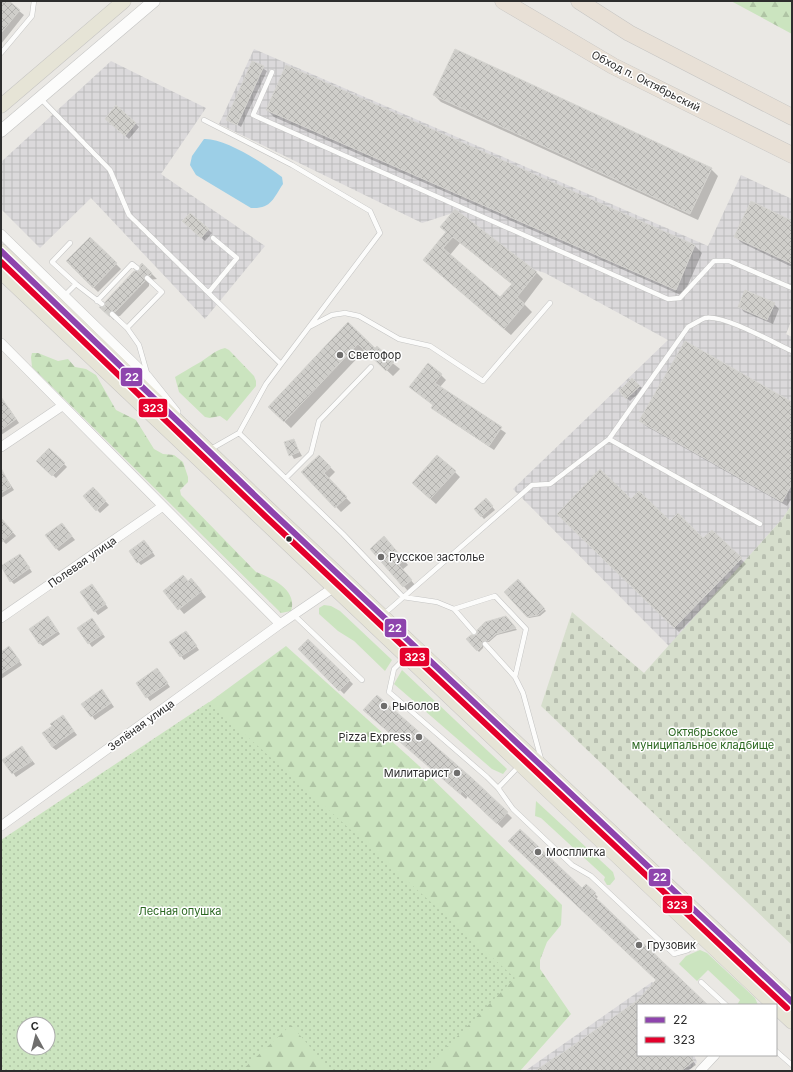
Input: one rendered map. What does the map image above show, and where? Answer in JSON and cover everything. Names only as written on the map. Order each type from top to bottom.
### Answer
[{"type":"highway","name":"Обход п. Октябрьский","points":[[504,1],[613,66],[792,154]]},
{"type":"highway","points":[[579,1],[629,33],[792,117]]},
{"type":"main road","points":[[1,106],[124,1]]},
{"type":"main road","points":[[1,131],[152,3]]},
{"type":"main road","points":[[1,252],[382,616],[543,766],[784,1010]]},
{"type":"main road","points":[[1,272],[519,765],[701,936],[784,1010]]},
{"type":"street","points":[[1,234],[148,377],[205,447]]},
{"type":"street","points":[[1,343],[280,624]]},
{"type":"street","points":[[1,447],[62,406]]},
{"type":"street","name":"Полевая улица","points":[[1,618],[163,506]]},
{"type":"street","name":"Зелёная улица","points":[[1,826],[280,624],[334,588]]},
{"type":"street","points":[[700,1071],[714,1056]]},
{"type":"lane","points":[[1,53],[32,16],[34,1]]},
{"type":"lane","points":[[272,72],[253,115],[668,299],[680,298],[714,261],[729,261],[792,288]]},
{"type":"lane","points":[[42,100],[110,170],[129,215],[280,364]]},
{"type":"lane","points":[[204,120],[292,164],[370,212],[380,233],[280,364],[266,384],[239,433],[205,447]]},
{"type":"lane","points":[[208,292],[237,258],[213,238]]},
{"type":"lane","points":[[70,243],[52,262],[76,284],[102,304]]},
{"type":"lane","points":[[97,300],[132,264],[137,268]]},
{"type":"lane","points":[[127,328],[162,292],[147,278]]},
{"type":"lane","points":[[65,295],[76,284]]},
{"type":"lane","points":[[308,328],[332,315],[345,313],[359,316],[399,339],[430,346],[483,381],[550,303]]},
{"type":"lane","points":[[112,314],[127,328],[139,345],[148,377]]},
{"type":"lane","points":[[382,616],[532,486],[550,484],[609,438],[688,327],[706,318],[733,323],[792,352]]},
{"type":"lane","points":[[286,478],[310,453],[319,421],[371,367]]},
{"type":"lane","points":[[239,433],[343,534],[403,597],[437,602],[454,609],[474,632]]},
{"type":"lane","points":[[609,438],[760,524]]},
{"type":"lane","points":[[454,609],[495,596],[526,629],[516,677]]},
{"type":"lane","points":[[294,615],[362,680]]},
{"type":"lane","points":[[485,644],[516,677],[523,693],[543,766]]},
{"type":"lane","points":[[406,657],[394,669],[389,692],[498,788],[513,809],[567,860],[591,876],[674,954],[688,950],[701,936]]},
{"type":"lane","points":[[498,788],[519,765]]},
{"type":"lane","points":[[701,982],[725,1004]]},
{"type":"lane","points":[[777,1051],[792,1065]]},
{"type":"shaded area","points":[[254,49],[708,246],[741,175],[792,199],[792,319],[786,334],[792,337],[792,504],[783,518],[669,646],[513,489],[668,340],[545,273],[532,269],[456,212],[422,223],[219,124]]},
{"type":"shaded area","points":[[111,61],[206,108],[161,174],[265,246],[205,319],[91,198],[40,248],[1,209],[1,162]]},
{"type":"shaded area","points":[[652,982],[679,1004],[637,1004],[637,1056],[694,1056],[697,1062],[689,1071],[525,1071]]},
{"type":"green space","points":[[731,1],[792,1],[792,34]]},
{"type":"green space","points":[[225,348],[229,350],[254,376],[256,381],[256,386],[227,421],[220,416],[210,418],[205,417],[179,392],[175,377]]},
{"type":"green space","points":[[32,353],[38,353],[58,361],[68,359],[75,367],[86,369],[96,375],[116,410],[136,420],[154,449],[163,454],[174,455],[183,462],[188,477],[188,482],[180,490],[181,495],[256,572],[276,581],[287,591],[291,597],[291,611],[281,613],[32,367]]},
{"type":"green space","name":"Октябрьское муниципальное кладбище","points":[[792,504],[792,945],[541,706],[572,612],[644,673],[783,518]]},
{"type":"green space","points":[[324,605],[331,606],[340,611],[392,660],[385,671],[354,641],[338,631],[319,614],[319,608]]},
{"type":"green space","name":"Лесная опушка","points":[[286,646],[417,764],[562,905],[561,925],[547,942],[540,960],[540,969],[571,1014],[520,1071],[1,1071],[1,855]]},
{"type":"green space","points":[[402,670],[507,769],[503,774],[492,769],[394,684]]},
{"type":"green space","name":"Лесная опушка","points":[[209,702],[515,978],[423,1071],[331,1071],[291,1025],[241,1071],[1,1071],[1,840]]},
{"type":"green space","points":[[536,801],[613,872],[615,879],[610,885],[607,885],[604,880],[605,877],[541,818],[535,816]]},
{"type":"green space","points":[[700,950],[707,953],[755,998],[758,1004],[738,1004],[740,1000],[708,970],[697,981],[679,964],[686,956]]},
{"type":"water","points":[[204,139],[213,140],[234,147],[282,177],[283,184],[271,202],[263,207],[251,208],[196,175],[190,165],[192,156]]},
{"type":"building","points":[[1,1],[9,1],[20,10],[1,33]]},
{"type":"building","points":[[455,49],[712,168],[690,214],[433,95]]},
{"type":"building","points":[[252,61],[264,66],[237,125],[226,120]]},
{"type":"building","points":[[286,65],[695,245],[676,290],[266,110]]},
{"type":"building","points":[[116,105],[136,123],[125,136],[105,119]]},
{"type":"building","points":[[751,201],[792,221],[792,264],[734,237]]},
{"type":"building","points":[[455,209],[537,272],[517,297],[525,304],[504,329],[423,260],[446,232],[440,227]],"holes":[[[453,237],[512,284],[500,297],[443,248]]]},
{"type":"building","points":[[190,213],[209,229],[201,238],[182,221]]},
{"type":"building","points":[[90,237],[117,263],[93,288],[66,261]]},
{"type":"building","points":[[142,263],[152,273],[150,276],[145,275],[145,281],[115,312],[110,311],[110,317],[99,307],[105,307],[105,302],[134,271],[140,271],[140,265]]},
{"type":"building","points":[[745,290],[775,303],[767,320],[738,307]]},
{"type":"building","points":[[348,322],[375,348],[377,346],[394,362],[386,371],[358,344],[284,422],[268,407]]},
{"type":"building","points":[[685,341],[792,402],[792,484],[782,502],[639,421]]},
{"type":"building","points":[[428,363],[442,374],[435,383],[502,427],[489,446],[431,408],[433,405],[409,387]]},
{"type":"building","points":[[632,378],[640,386],[626,399],[619,391]]},
{"type":"building","points":[[1,397],[16,419],[1,430]]},
{"type":"building","points":[[294,439],[299,452],[289,456],[284,442]]},
{"type":"building","points":[[49,448],[65,463],[52,476],[36,461]]},
{"type":"building","points":[[319,455],[331,467],[324,473],[347,497],[335,508],[301,472]]},
{"type":"building","points":[[437,455],[456,471],[430,499],[412,483]]},
{"type":"building","points":[[1,468],[11,487],[1,493]]},
{"type":"building","points":[[600,469],[631,499],[639,491],[670,521],[678,513],[703,538],[712,530],[742,558],[674,628],[557,514]]},
{"type":"building","points":[[93,487],[106,501],[96,511],[83,496]]},
{"type":"building","points":[[486,498],[493,506],[481,517],[474,509]]},
{"type":"building","points":[[1,518],[13,532],[1,543]]},
{"type":"building","points":[[62,523],[72,536],[56,549],[45,535]]},
{"type":"building","points":[[384,536],[404,560],[399,565],[412,580],[403,587],[370,549]]},
{"type":"building","points":[[144,540],[153,552],[137,563],[129,551]]},
{"type":"building","points":[[20,554],[30,568],[10,582],[1,566]]},
{"type":"building","points":[[183,575],[188,581],[191,578],[202,591],[178,610],[163,591]]},
{"type":"building","points":[[518,579],[545,609],[538,615],[527,617],[504,592]]},
{"type":"building","points":[[92,584],[106,604],[94,612],[80,592]]},
{"type":"building","points":[[48,616],[58,631],[39,644],[29,629]]},
{"type":"building","points":[[506,616],[516,628],[496,634],[488,641],[483,641],[482,646],[477,651],[466,639],[471,635],[477,635],[477,630],[485,622]]},
{"type":"building","points":[[92,618],[103,634],[88,644],[77,628]]},
{"type":"building","points":[[186,631],[197,646],[180,657],[169,642]]},
{"type":"building","points":[[308,639],[350,680],[339,691],[298,649]]},
{"type":"building","points":[[9,646],[20,661],[1,674],[1,652]]},
{"type":"building","points":[[157,668],[168,683],[146,698],[136,683]]},
{"type":"building","points":[[102,689],[111,703],[91,717],[81,704]]},
{"type":"building","points":[[377,695],[473,779],[508,812],[497,824],[462,791],[460,794],[363,710]]},
{"type":"building","points":[[63,715],[74,731],[52,747],[42,733],[52,726],[50,724]]},
{"type":"building","points":[[22,746],[32,761],[12,774],[2,760]]},
{"type":"building","points":[[520,829],[582,888],[586,884],[596,893],[594,896],[707,1004],[637,1004],[637,1056],[690,1056],[694,1061],[681,1071],[535,1071],[638,1000],[656,980],[508,841]]},
{"type":"transit line","name":"22","points":[[1,251],[270,510],[792,1002]]},
{"type":"transit line","name":"323","points":[[1,262],[265,516],[787,1008]]},
{"type":"place","name":"Светофор","points":[[340,355]]},
{"type":"place","name":"Русское застолье","points":[[381,557]]},
{"type":"place","name":"Рыболов","points":[[384,706]]},
{"type":"place","name":"Pizza Express","points":[[419,737]]},
{"type":"place","name":"Милитарист","points":[[457,773]]},
{"type":"place","name":"Мосплитка","points":[[538,852]]},
{"type":"place","name":"Грузовик","points":[[639,945]]}]
